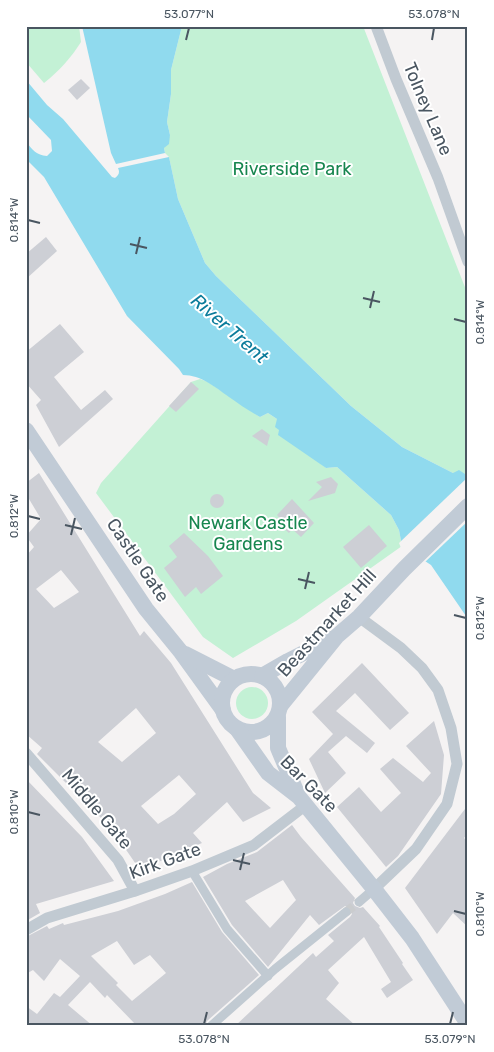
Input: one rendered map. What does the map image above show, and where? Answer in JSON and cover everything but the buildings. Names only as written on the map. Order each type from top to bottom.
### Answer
[{"type":"main road","name":"Castle Gate","points":[[26,430],[146,609],[181,652],[222,710]]},
{"type":"main road","name":"Beastmarket Hill","points":[[279,711],[337,636],[360,617],[404,569],[468,506]]},
{"type":"main road","points":[[262,676],[337,636]]},
{"type":"main road","points":[[181,652],[234,680]]},
{"type":"main road","points":[[279,711],[272,724],[264,730],[255,733],[246,732],[237,729],[225,718],[222,710],[223,693],[241,675],[253,674],[262,676],[270,680],[276,687],[280,696],[278,748],[302,801]]},
{"type":"main road","name":"Bar Gate","points":[[237,729],[268,773],[302,801],[374,889],[412,938],[468,1024]]},
{"type":"street","name":"Tolney Lane","points":[[376,26],[438,178],[468,262]]},
{"type":"street","points":[[358,902],[416,849],[447,804],[457,764],[452,728],[438,690],[422,668],[401,648],[360,617]]},
{"type":"street","name":"Middle Gate","points":[[26,753],[118,860],[135,891]]},
{"type":"street","points":[[457,764],[468,770]]},
{"type":"street","name":"Kirk Gate","points":[[26,930],[47,918],[192,871],[254,845],[302,801]]},
{"type":"street","points":[[192,871],[227,929],[268,976]]},
{"type":"street","points":[[211,1026],[274,970],[346,912]]},
{"type":"green space","points":[[26,26],[79,26],[81,42],[55,74],[44,83],[26,62]]},
{"type":"green space","name":"Riverside Park","points":[[182,26],[363,26],[468,295],[468,475],[453,473],[402,447],[351,406],[216,276],[205,263],[178,199],[169,157],[165,153],[164,148],[170,135],[167,122],[171,94],[171,70]]},
{"type":"green space","name":"Newark Castle Gardens","points":[[200,379],[208,382],[260,417],[268,413],[277,419],[279,430],[326,468],[337,467],[391,515],[399,530],[402,546],[296,621],[233,658],[203,637],[96,493],[101,483],[191,382]]},
{"type":"green space","points":[[252,687],[258,688],[263,692],[267,697],[267,709],[263,714],[258,718],[252,719],[246,718],[241,714],[237,709],[236,703],[237,697],[241,692],[246,688]]},
{"type":"water","points":[[82,26],[182,26],[171,70],[171,94],[167,122],[170,135],[169,144],[164,148],[165,153],[116,164],[111,153]]},
{"type":"water","name":"River Trent","points":[[26,80],[47,105],[63,119],[112,177],[115,178],[118,175],[118,168],[169,157],[178,199],[205,263],[216,276],[351,406],[402,447],[453,473],[459,470],[468,476],[468,619],[431,565],[402,546],[399,530],[391,515],[337,467],[326,468],[278,435],[279,430],[275,427],[277,419],[268,413],[260,417],[208,382],[196,377],[183,375],[127,316],[44,177],[26,159],[26,142],[40,155],[47,156],[52,151],[51,140],[26,114]]},
{"type":"pier","points":[[468,477],[468,521],[424,563],[401,548],[399,543]]},
{"type":"tunnel","points":[[346,912],[359,902]]}]
